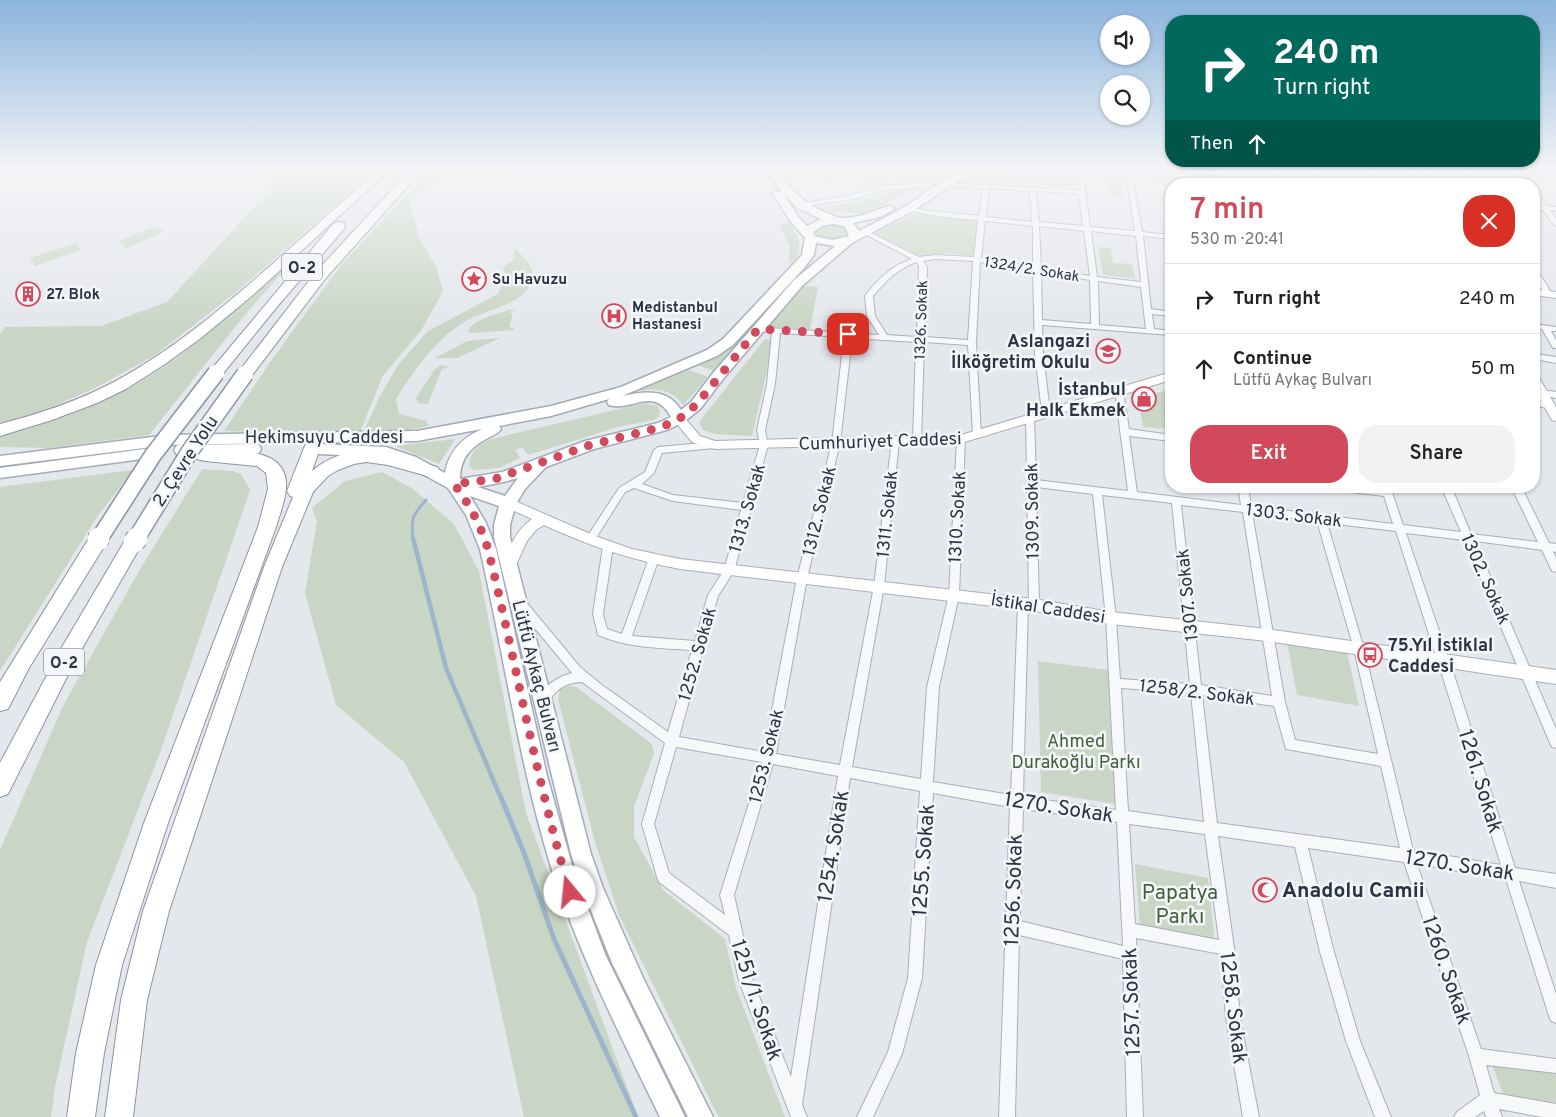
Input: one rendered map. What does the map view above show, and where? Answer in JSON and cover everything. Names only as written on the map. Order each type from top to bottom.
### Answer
[{"type":"highway","points":[[0,430],[37,419],[96,397],[119,386],[179,350],[269,274],[328,220]]},
{"type":"highway","name":"2. Çevre Yolu","points":[[0,702],[26,655],[153,455],[216,373],[312,256],[346,220]]},
{"type":"highway","name":"2. Çevre Yolu","points":[[0,786],[69,653],[190,451],[245,374],[320,276],[371,220]]},
{"type":"highway","points":[[287,529],[288,517],[311,443]]},
{"type":"highway","points":[[81,1117],[90,1053],[109,965],[156,823],[267,527],[276,492],[277,475],[273,467],[267,462],[182,450]]},
{"type":"highway","points":[[119,1117],[134,1000],[156,911],[193,798],[287,529],[304,490],[312,478],[321,471],[340,461],[359,457],[390,459],[412,468],[431,471]]},
{"type":"main road","points":[[795,220],[809,235],[832,243],[856,237],[888,220]]},
{"type":"main road","points":[[454,484],[452,476],[456,458],[467,443],[475,437],[527,416],[626,390],[689,364],[720,348],[804,260],[809,235],[814,224],[843,220]]},
{"type":"main road","points":[[839,221],[853,229],[856,237]]},
{"type":"main road","name":"Lütfü Aykaç Bulvarı","points":[[701,1117],[629,974],[595,898],[581,854],[542,701],[509,565],[501,528],[502,519],[508,502],[524,479],[543,461],[590,445],[662,427],[679,419],[696,405],[758,329],[806,276],[856,237]]},
{"type":"main road","name":"Cumhuriyet Caddesi","points":[[679,419],[696,439],[714,445],[917,442],[961,439],[1165,378]]},
{"type":"main road","points":[[1540,390],[1552,400],[1556,417]]},
{"type":"main road","points":[[551,411],[571,410],[656,396],[664,398],[679,419]]},
{"type":"main road","name":"Hekimsuyu Caddesi","points":[[0,473],[182,450],[417,436],[527,416]]},
{"type":"main road","name":"Hekimsuyu Caddesi","points":[[0,461],[168,440],[311,443],[386,452],[431,471],[454,484]]},
{"type":"main road","points":[[0,454],[47,455]]},
{"type":"main road","points":[[454,484],[495,479],[543,461]]},
{"type":"main road","points":[[454,484],[508,502]]},
{"type":"main road","name":"Lütfü Aykaç Bulvarı","points":[[454,484],[472,509],[482,528],[536,764],[557,848],[575,906],[615,1002],[673,1117]]},
{"type":"main road","name":"İstikal Caddesi","points":[[508,502],[590,540],[654,558],[729,570],[1029,604],[1111,618],[1267,635],[1556,677]]},
{"type":"main road","points":[[509,565],[522,536],[532,524],[545,519]]},
{"type":"street","points":[[977,435],[972,343],[977,260],[982,220]]},
{"type":"street","points":[[1005,220],[1165,235]]},
{"type":"street","points":[[1087,220],[1094,279],[1095,328]]},
{"type":"street","points":[[1137,220],[1150,331]]},
{"type":"street","points":[[1036,223],[1039,354],[1046,412]]},
{"type":"street","name":"1326. Sokak","points":[[856,237],[919,260],[922,267],[917,442]]},
{"type":"street","name":"1324/2. Sokak","points":[[884,336],[871,316],[869,296],[884,278],[907,263],[919,260],[946,257],[977,260],[1094,279],[1145,285]]},
{"type":"street","points":[[1540,279],[1552,295]]},
{"type":"street","points":[[1149,311],[1165,313]]},
{"type":"street","points":[[1038,322],[1165,332]]},
{"type":"street","points":[[1540,327],[1556,329]]},
{"type":"street","points":[[1544,328],[1556,346]]},
{"type":"street","points":[[758,329],[920,338],[972,343]]},
{"type":"street","name":"1313. Sokak","points":[[729,570],[764,445],[761,430],[770,384],[776,330]]},
{"type":"street","name":"1312. Sokak","points":[[802,578],[836,443],[848,334]]},
{"type":"street","points":[[1540,358],[1556,360]]},
{"type":"street","points":[[1120,391],[1133,495]]},
{"type":"street","name":"1309. Sokak","points":[[1029,604],[1030,417]]},
{"type":"street","points":[[1125,432],[1165,437]]},
{"type":"street","name":"1310. Sokak","points":[[954,595],[961,439]]},
{"type":"street","name":"1311. Sokak","points":[[879,586],[895,442]]},
{"type":"street","points":[[590,540],[622,490],[652,472],[658,450],[714,445]]},
{"type":"street","name":"1303. Sokak","points":[[1031,483],[1247,508],[1551,548]]},
{"type":"street","points":[[633,484],[673,498],[748,506]]},
{"type":"street","name":"1257. Sokak","points":[[1098,491],[1111,618],[1123,817],[1135,1117]]},
{"type":"street","points":[[1244,493],[1279,702],[1290,745],[1386,761]]},
{"type":"street","name":"1261. Sokak","points":[[1387,493],[1444,660],[1508,872],[1556,1016]]},
{"type":"street","name":"1302. Sokak","points":[[1449,493],[1556,743]]},
{"type":"street","points":[[1520,493],[1551,548],[1556,568]]},
{"type":"street","name":"1307. Sokak","points":[[1176,500],[1197,689]]},
{"type":"street","name":"1260. Sokak","points":[[1321,518],[1359,649],[1408,856],[1476,1056],[1494,1117]]},
{"type":"street","points":[[608,546],[598,614],[602,632],[626,638],[698,646]]},
{"type":"street","points":[[626,638],[654,558]]},
{"type":"street","name":"1252. Sokak","points":[[672,740],[714,595],[729,570]]},
{"type":"street","name":"1253. Sokak","points":[[735,931],[727,895],[769,758],[802,578]]},
{"type":"street","name":"1254. Sokak","points":[[797,1112],[845,771],[879,586]]},
{"type":"street","name":"1255. Sokak","points":[[865,1117],[895,1054],[915,978],[933,687],[954,595]]},
{"type":"street","name":"1270. Sokak","points":[[519,602],[566,660],[584,676],[672,740],[1016,802],[1300,843],[1408,856],[1556,881]]},
{"type":"street","name":"1256. Sokak","points":[[1007,1117],[1016,802],[1029,604]]},
{"type":"street","points":[[542,701],[557,682],[567,678],[584,676]]},
{"type":"street","name":"1258/2. Sokak","points":[[1115,683],[1197,689],[1279,702]]},
{"type":"street","name":"1258. Sokak","points":[[1197,689],[1211,829],[1227,948],[1233,1018],[1251,1117]]},
{"type":"street","name":"1251/1. Sokak","points":[[672,740],[648,824],[664,877],[735,931],[746,981],[797,1112]]},
{"type":"street","points":[[1300,843],[1326,952],[1351,1032],[1383,1117]]},
{"type":"street","points":[[1012,926],[1128,954]]},
{"type":"street","points":[[1128,930],[1227,948]]},
{"type":"street","points":[[1476,1056],[1556,1066]]},
{"type":"street","points":[[1462,1117],[1488,1099],[1556,1112]]},
{"type":"green space","points":[[242,220],[318,220],[234,294],[154,356],[93,389],[47,409],[0,424],[0,334],[5,327],[101,326],[167,302]]},
{"type":"green space","points":[[383,220],[415,220],[421,242],[436,266],[443,291],[422,329],[382,377],[359,435],[224,431],[271,361],[341,265]]},
{"type":"green space","points":[[901,220],[978,220],[974,256],[947,253],[922,257],[875,233]]},
{"type":"green space","points":[[789,222],[799,241],[799,251],[794,261],[789,263],[790,246],[779,225]]},
{"type":"green space","points":[[835,224],[845,229],[845,235],[838,239],[829,240],[821,238],[815,232],[818,227]]},
{"type":"green space","points":[[156,226],[164,232],[127,248],[118,241]]},
{"type":"green space","points":[[76,243],[81,250],[35,266],[30,258]]},
{"type":"green space","points":[[1098,247],[1111,248],[1113,263],[1132,264],[1135,278],[1103,275]]},
{"type":"green space","points":[[514,250],[517,250],[531,268],[532,277],[527,289],[507,304],[474,317],[450,332],[429,352],[396,399],[399,414],[427,421],[428,426],[398,433],[362,435],[379,398],[398,365],[428,331],[498,294],[506,276],[503,267],[513,260]]},
{"type":"green space","points":[[288,266],[239,322],[149,435],[49,448],[0,447],[0,435],[100,400],[153,373],[193,346]]},
{"type":"green space","points":[[804,269],[807,270],[715,371],[697,365],[724,351],[754,323]]},
{"type":"green space","points":[[802,286],[818,287],[810,329],[770,327]]},
{"type":"green space","points":[[512,309],[515,310],[511,311],[511,314],[513,314],[509,327],[514,330],[470,333],[468,331],[481,320]]},
{"type":"green space","points":[[500,338],[457,358],[435,358],[467,341]]},
{"type":"green space","points":[[765,339],[774,340],[752,436],[715,434],[703,430],[699,422]]},
{"type":"green space","points":[[441,365],[450,367],[442,369],[428,404],[418,403],[416,398],[435,369]]},
{"type":"green space","points":[[686,369],[708,377],[683,405],[674,396],[664,391],[652,389],[640,391],[639,389]]},
{"type":"green space","points":[[1165,391],[1165,429],[1143,427],[1138,398]]},
{"type":"green space","points":[[645,403],[658,406],[659,416],[654,420],[618,427],[528,455],[522,447],[515,450],[520,458],[499,468],[474,470],[469,466],[471,457],[476,450],[491,439]]},
{"type":"green space","points":[[455,439],[439,464],[395,446]]},
{"type":"green space","points":[[202,469],[232,471],[241,474],[250,490],[162,747],[87,942],[55,1087],[51,1117],[0,1117],[0,850],[63,706],[139,571]]},
{"type":"green space","points":[[133,470],[97,517],[0,671],[0,487]]},
{"type":"green space","points":[[382,472],[413,489],[454,524],[479,571],[526,813],[638,1117],[524,1117],[476,896],[404,762],[336,705],[305,593],[317,521],[312,508],[345,481]]},
{"type":"green space","points":[[1287,642],[1347,652],[1359,706],[1297,695]]},
{"type":"green space","name":"Ahmed Durakoğlu Parkı","points":[[1038,661],[1108,670],[1115,804],[1041,792]]},
{"type":"green space","points":[[568,686],[576,687],[652,744],[654,753],[634,807],[634,837],[663,890],[725,939],[736,988],[785,1117],[719,1117],[713,1106],[619,915],[595,842],[558,699],[560,690]]},
{"type":"green space","name":"Papatya Parkı","points":[[1135,864],[1208,878],[1215,943],[1140,928]]},
{"type":"green space","points":[[1492,1065],[1556,1072],[1556,1103],[1504,1096]]},
{"type":"waterway","points":[[413,539],[412,526],[414,518],[426,500]]},
{"type":"waterway","points":[[413,538],[446,668],[500,796]]},
{"type":"waterway","points":[[500,795],[524,853],[554,939],[636,1117]]},
{"type":"place","name":"Su Havuzu","points":[[474,279]]},
{"type":"place","name":"27. Blok","points":[[28,294]]},
{"type":"place","name":"Medistanbul Hastanesi","points":[[614,316]]},
{"type":"place","name":"Aslangazi İlköğretim Okulu","points":[[1108,351]]},
{"type":"place","name":"İstanbul Halk Ekmek","points":[[1144,399]]},
{"type":"place","name":"75.Yıl İstiklal Caddesi","points":[[1370,655]]},
{"type":"place","name":"Anadolu Camii","points":[[1265,890]]},
{"type":"route","points":[[570,892],[536,764],[488,549],[482,528],[472,509],[454,484],[495,479],[590,445],[670,424],[688,413],[696,405],[758,329],[848,334]]}]
